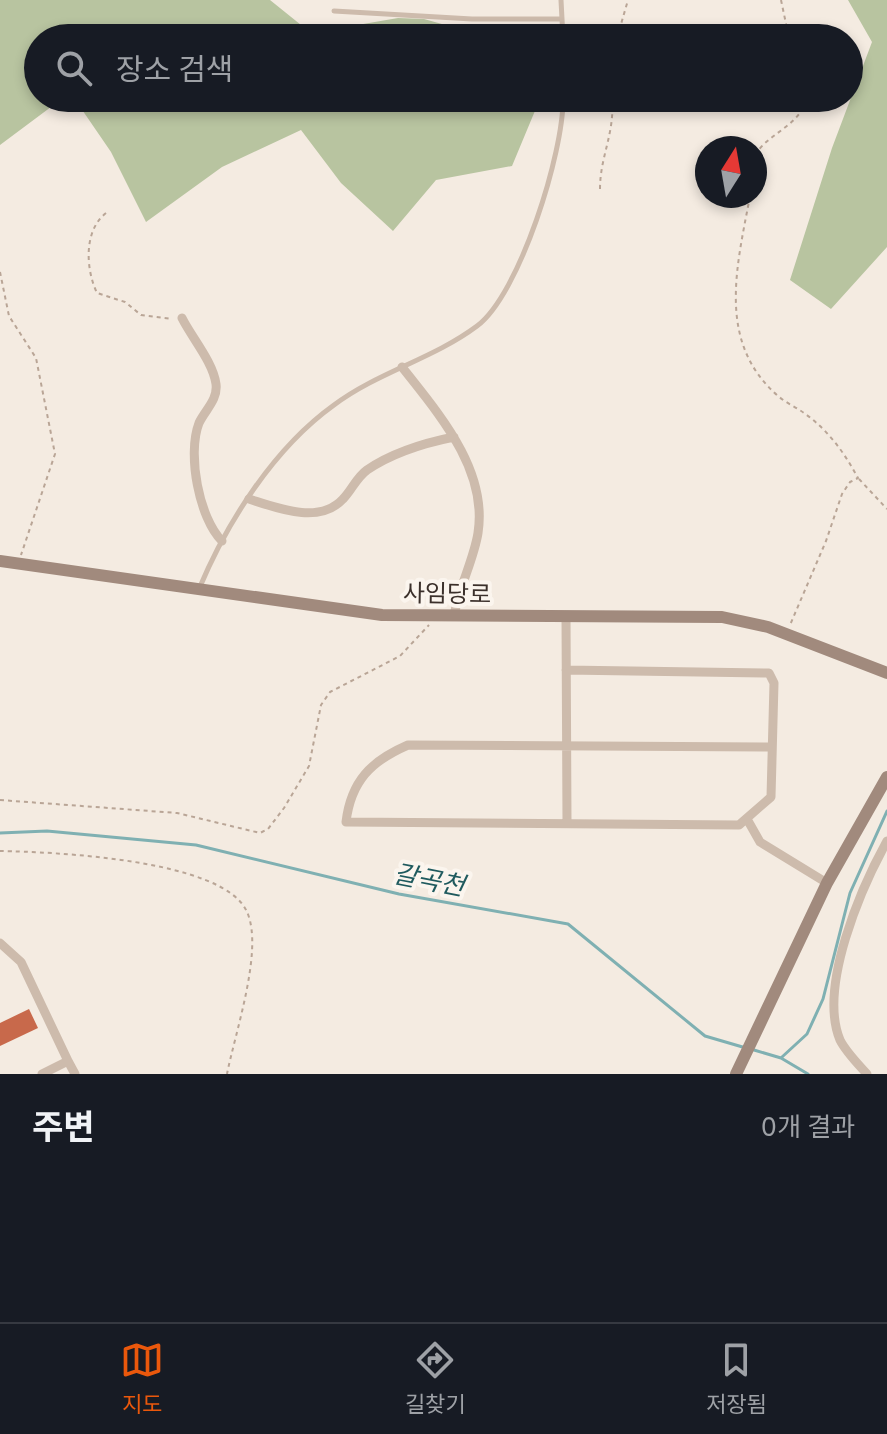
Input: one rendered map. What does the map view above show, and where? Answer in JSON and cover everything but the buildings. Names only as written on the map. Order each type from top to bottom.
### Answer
[{"type":"main road","name":"사임당로","points":[[0,561],[382,615],[722,617],[786,634],[887,673]]},
{"type":"main road","points":[[736,1074],[827,883],[887,777]]},
{"type":"street","points":[[182,318],[214,375],[217,388],[196,436],[197,488],[212,531],[222,541]]},
{"type":"street","points":[[402,367],[454,437],[475,484],[479,528],[454,616]]},
{"type":"street","points":[[249,499],[297,512],[326,511],[343,500],[368,469],[422,444],[454,437]]},
{"type":"street","points":[[566,617],[567,821]]},
{"type":"street","points":[[566,670],[769,673],[774,683],[771,797],[739,825],[567,821],[346,822],[349,804],[360,778],[380,757],[408,745],[772,747]]},
{"type":"street","points":[[747,819],[760,842],[827,883]]},
{"type":"street","points":[[867,1074],[841,1041],[835,997],[844,943],[872,867],[887,841]]},
{"type":"street","points":[[0,943],[21,962],[75,1074]]},
{"type":"street","points":[[42,1074],[68,1061]]},
{"type":"lane","points":[[561,0],[562,24]]},
{"type":"lane","points":[[334,11],[472,19],[562,19]]},
{"type":"lane","points":[[198,590],[222,541],[294,440],[333,405],[479,325],[505,296],[555,164],[563,112]]},
{"type":"path","points":[[621,24],[628,0]]},
{"type":"path","points":[[781,0],[786,24]]},
{"type":"path","points":[[600,189],[602,160],[612,139],[612,112]]},
{"type":"path","points":[[767,139],[800,112]]},
{"type":"path","points":[[748,208],[733,303],[738,334],[764,381],[779,397],[821,427],[847,457],[858,478],[887,509]]},
{"type":"path","points":[[106,213],[97,221],[90,238],[90,270],[97,293],[125,302],[141,315],[182,318]]},
{"type":"path","points":[[0,273],[9,316],[36,358],[55,454],[18,563]]},
{"type":"path","points":[[786,634],[826,541],[842,494],[850,482],[858,478]]},
{"type":"path","points":[[0,800],[192,815],[260,833],[268,829],[284,808],[309,766],[321,705],[330,692],[400,656],[434,616]]},
{"type":"path","points":[[0,851],[115,859],[218,882],[235,894],[247,911],[253,944],[227,1074]]},
{"type":"green space","points":[[0,0],[270,0],[300,24],[24,24],[24,112],[44,112],[0,145]]},
{"type":"green space","points":[[848,0],[887,0],[887,247],[831,309],[790,280],[846,112],[863,112],[863,66],[872,42]]},
{"type":"green space","points":[[398,18],[424,19],[442,24],[363,24]]},
{"type":"green space","points":[[84,112],[534,112],[512,166],[436,180],[393,231],[341,183],[301,130],[222,167],[146,222],[111,152]]},
{"type":"waterway","points":[[782,1057],[807,1034],[823,999],[850,893],[887,811]]},
{"type":"waterway","name":"갈곡천","points":[[0,833],[47,831],[196,845],[399,894],[568,924],[705,1036],[746,1048]]},
{"type":"waterway","name":"갈곡천","points":[[754,1050],[781,1058],[808,1074]]}]
